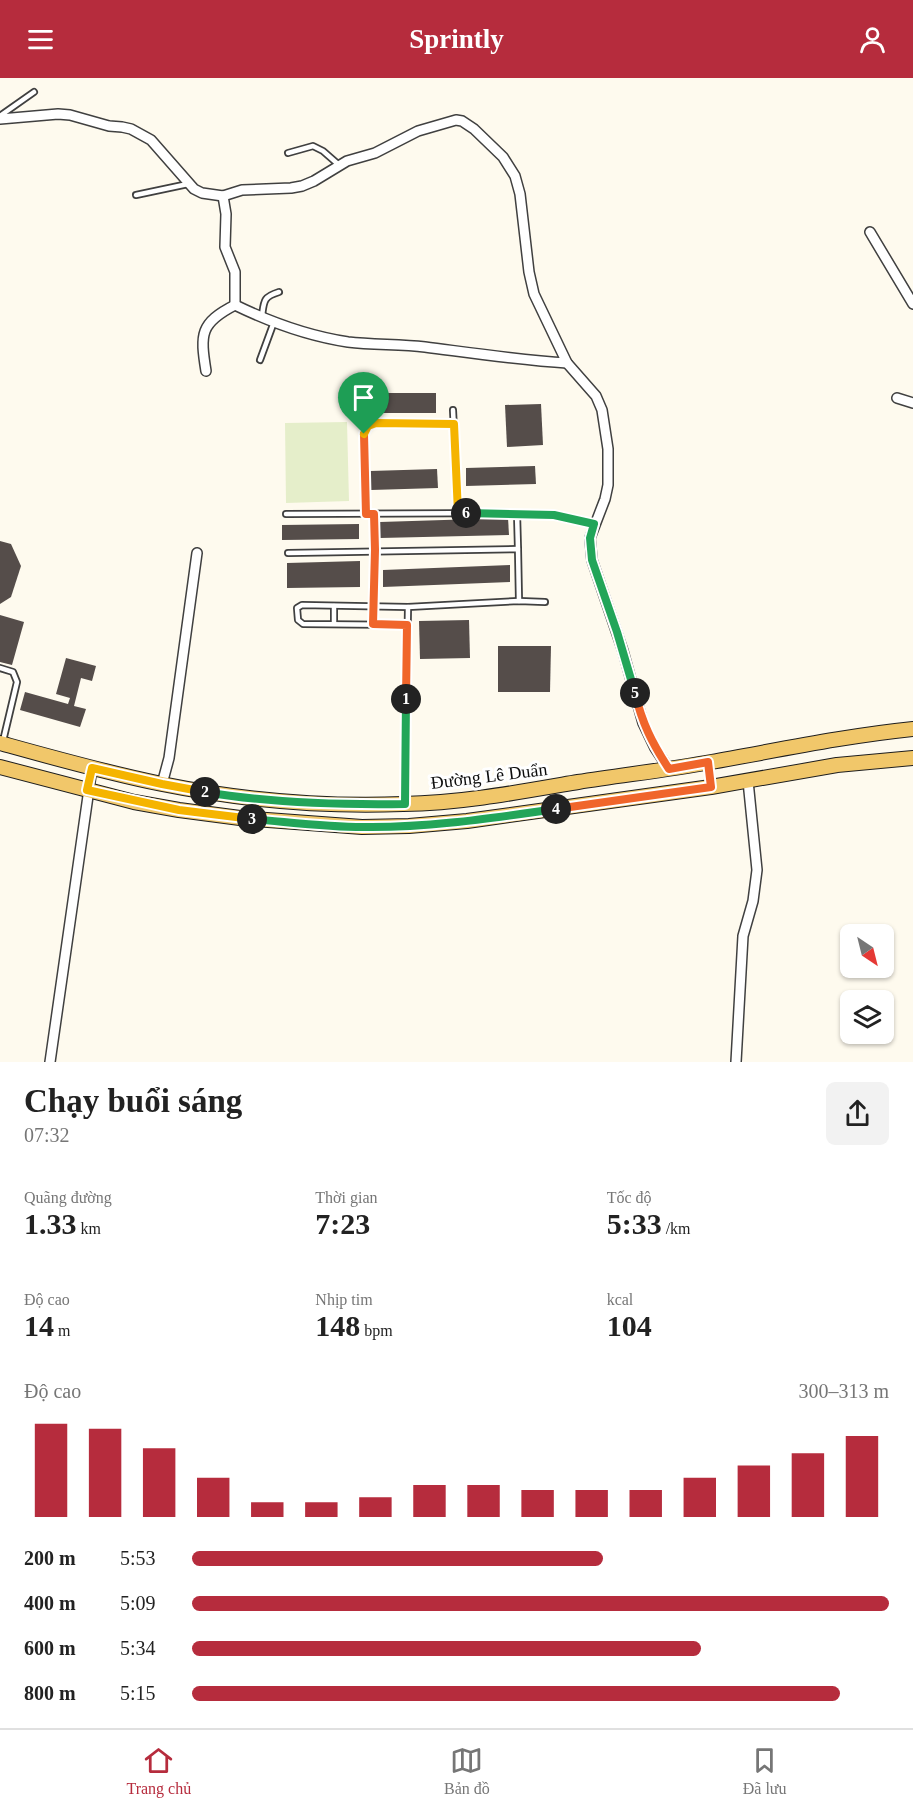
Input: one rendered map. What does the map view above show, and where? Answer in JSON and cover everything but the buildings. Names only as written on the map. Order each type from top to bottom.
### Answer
[{"type":"main road","name":"Đường Lê Duẩn","points":[[1,743],[162,784],[246,798],[350,804],[405,804],[490,796],[669,769],[864,734],[913,729]]},
{"type":"main road","points":[[0,767],[87,790],[179,810],[240,818],[362,827],[467,821],[711,787],[837,765],[913,758]]},
{"type":"main road","points":[[708,762],[711,787]]},
{"type":"street","points":[[0,118],[58,114],[131,129],[151,141],[188,183],[202,193],[223,196],[242,190],[302,186],[339,165],[375,153],[418,131],[450,121],[462,122],[487,140],[503,157],[515,176],[522,208],[529,272],[534,294],[567,363],[596,396],[608,448],[608,485],[590,538],[592,560],[624,651],[643,723],[655,748],[669,769]]},
{"type":"street","points":[[223,196],[226,214],[225,247],[235,272],[235,305]]},
{"type":"street","points":[[870,232],[913,304]]},
{"type":"street","points":[[235,305],[297,330],[346,342],[425,347],[532,361],[567,363]]},
{"type":"street","points":[[206,371],[203,353],[205,329],[209,322],[219,314],[235,305]]},
{"type":"street","points":[[897,398],[913,404]]},
{"type":"street","points":[[162,784],[169,758],[197,553]]},
{"type":"street","points":[[50,1062],[87,790],[92,768]]},
{"type":"street","points":[[736,1062],[743,936],[753,901],[757,870],[748,781]]},
{"type":"lane","points":[[0,118],[34,92]]},
{"type":"lane","points":[[288,153],[313,146],[323,151],[339,165]]},
{"type":"lane","points":[[136,195],[188,183]]},
{"type":"lane","points":[[262,317],[265,299],[279,292]]},
{"type":"lane","points":[[260,360],[274,322]]},
{"type":"lane","points":[[453,410],[458,513]]},
{"type":"lane","points":[[366,514],[364,434],[368,426],[376,423],[454,424]]},
{"type":"lane","points":[[517,513],[519,601]]},
{"type":"lane","points":[[286,514],[517,513],[554,515],[594,524]]},
{"type":"lane","points":[[373,624],[374,514]]},
{"type":"lane","points":[[288,553],[518,549]]},
{"type":"lane","points":[[407,625],[301,623],[298,620],[297,608],[303,605],[408,607],[519,601],[545,602]]},
{"type":"lane","points":[[334,606],[334,623]]},
{"type":"lane","points":[[405,804],[408,607]]},
{"type":"lane","points":[[0,668],[14,672],[17,682],[1,743]]},
{"type":"green space","points":[[347,422],[349,501],[286,503],[285,423]]},
{"type":"route","points":[[376,423],[454,424],[458,513],[554,515],[594,524],[590,538],[592,560],[630,673],[643,723],[655,748],[669,769],[708,762],[711,787],[467,821],[362,827],[240,818],[179,810],[87,790],[92,768],[162,784],[246,798],[369,805],[405,804],[407,625],[373,624],[374,514],[366,514],[364,434],[368,426],[376,423]]}]
